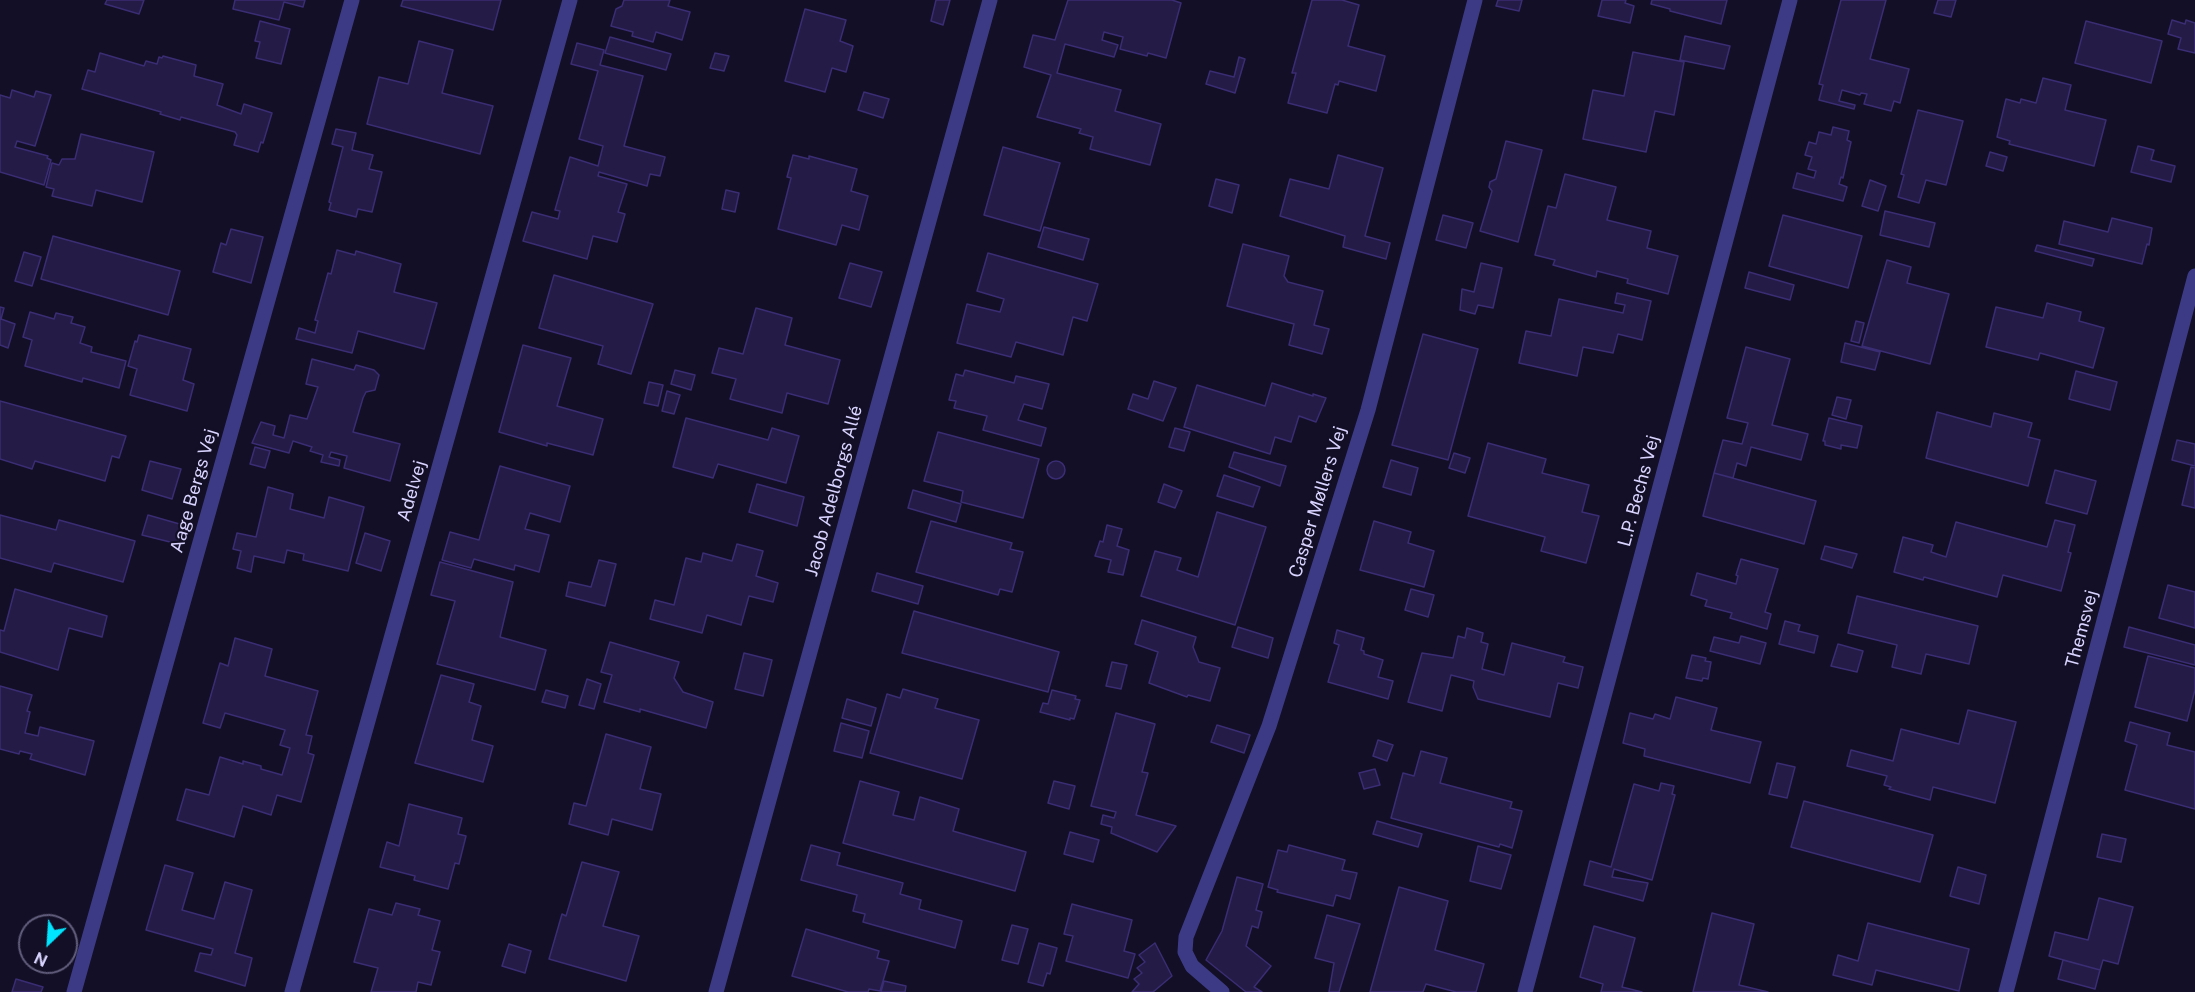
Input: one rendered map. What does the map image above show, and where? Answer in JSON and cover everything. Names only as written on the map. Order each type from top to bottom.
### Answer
[{"type":"street","name":"Aage Bergs Vej","points":[[74,992],[352,0]]},
{"type":"street","name":"Adelvej","points":[[292,992],[570,0]]},
{"type":"street","name":"Jacob Adelborgs Allé","points":[[716,992],[990,0]]},
{"type":"street","name":"Casper Møllers Vej","points":[[1222,992],[1192,966],[1185,952],[1186,938],[1269,726],[1364,421],[1475,0]]},
{"type":"street","name":"L.P. Bechs Vej","points":[[1525,992],[1790,0]]},
{"type":"street","name":"Themsvej","points":[[2006,992],[2195,276]]},
{"type":"building","points":[[107,0],[144,0],[139,14],[105,4]]},
{"type":"building","points":[[235,0],[305,0],[303,7],[284,2],[279,20],[233,9]]},
{"type":"building","points":[[403,0],[501,0],[493,30],[401,6]]},
{"type":"building","points":[[624,0],[670,0],[668,6],[690,12],[682,40],[656,32],[653,42],[632,36],[633,32],[611,26],[616,9],[622,6]]},
{"type":"building","points":[[936,0],[950,0],[943,25],[931,21]]},
{"type":"building","points":[[1068,0],[1172,0],[1181,3],[1166,58],[1120,49],[1123,37],[1104,32],[1102,40],[1118,45],[1114,57],[1065,44],[1057,73],[1121,90],[1115,111],[1161,124],[1150,165],[1090,149],[1093,137],[1079,133],[1081,129],[1037,117],[1051,75],[1024,67],[1033,35],[1055,40]]},
{"type":"building","points":[[1312,0],[1342,0],[1359,5],[1348,46],[1385,56],[1376,91],[1339,81],[1338,85],[1335,84],[1327,113],[1288,103],[1296,73],[1292,73]]},
{"type":"building","points":[[1498,0],[1522,0],[1519,11],[1496,6]]},
{"type":"building","points":[[1602,0],[1626,0],[1625,3],[1634,6],[1630,23],[1598,16]]},
{"type":"building","points":[[1652,0],[1727,0],[1721,24],[1670,11],[1670,9],[1651,4]]},
{"type":"building","points":[[1841,0],[1886,0],[1870,59],[1909,69],[1900,103],[1894,101],[1891,111],[1864,104],[1867,94],[1861,93],[1860,95],[1842,90],[1839,101],[1855,105],[1854,109],[1819,100],[1823,85],[1819,84]]},
{"type":"building","points":[[1938,0],[1956,0],[1951,17],[1934,13]]},
{"type":"building","points":[[805,9],[846,20],[840,41],[853,46],[846,72],[832,68],[825,92],[785,81]]},
{"type":"building","points":[[2172,20],[2185,24],[2186,20],[2195,23],[2195,53],[2178,49],[2181,38],[2168,34]]},
{"type":"building","points":[[260,21],[290,29],[281,64],[256,58],[260,42],[255,41]]},
{"type":"building","points":[[2086,21],[2162,41],[2151,83],[2075,63]]},
{"type":"building","points":[[1685,36],[1730,46],[1724,69],[1680,60]]},
{"type":"building","points":[[610,37],[671,54],[666,70],[605,53]]},
{"type":"building","points":[[419,41],[453,50],[442,93],[493,106],[480,154],[367,124],[379,77],[408,84]]},
{"type":"building","points":[[577,43],[604,50],[600,65],[643,76],[624,146],[665,157],[660,176],[650,174],[647,186],[599,172],[598,176],[627,184],[618,212],[625,214],[617,242],[593,236],[587,259],[523,241],[532,212],[558,219],[560,211],[555,210],[570,157],[598,166],[603,146],[579,139],[598,71],[571,64]]},
{"type":"building","points":[[1633,52],[1684,62],[1674,115],[1655,111],[1646,152],[1583,139],[1593,90],[1624,96]]},
{"type":"building","points":[[100,53],[144,66],[146,61],[157,64],[159,57],[163,56],[196,65],[194,76],[223,84],[217,105],[241,114],[244,104],[272,113],[258,152],[234,145],[237,135],[235,132],[181,117],[180,120],[160,114],[161,112],[82,89],[88,70],[95,72]]},
{"type":"building","points":[[715,53],[729,56],[724,71],[710,68]]},
{"type":"building","points":[[1239,57],[1245,59],[1235,93],[1206,84],[1210,71],[1234,77]]},
{"type":"building","points":[[2043,78],[2071,85],[2065,110],[2106,120],[2094,166],[2009,144],[2010,141],[1997,137],[2006,99],[2020,103],[2021,99],[2036,103]]},
{"type":"building","points":[[12,90],[34,97],[36,91],[51,95],[35,146],[17,141],[15,147],[48,156],[47,158],[51,160],[44,185],[0,172],[0,95],[10,98]]},
{"type":"building","points":[[864,92],[889,99],[883,118],[858,110]]},
{"type":"building","points":[[1918,110],[1963,121],[1946,185],[1926,180],[1919,203],[1898,197],[1904,175],[1901,174]]},
{"type":"building","points":[[1833,127],[1849,131],[1847,140],[1851,142],[1843,178],[1841,177],[1839,184],[1847,187],[1843,201],[1793,188],[1797,173],[1814,178],[1816,171],[1808,169],[1812,157],[1805,155],[1809,142],[1816,144],[1819,132],[1831,135]]},
{"type":"building","points":[[336,129],[356,133],[352,150],[373,155],[369,169],[382,172],[372,212],[358,209],[356,217],[329,210],[343,147],[332,144]]},
{"type":"building","points":[[81,134],[154,152],[142,202],[96,190],[92,206],[52,196],[54,189],[46,187],[52,163],[59,165],[62,159],[75,159]]},
{"type":"building","points":[[1506,141],[1542,150],[1518,242],[1480,231],[1492,191],[1489,187],[1490,182],[1496,179]]},
{"type":"building","points":[[2138,146],[2154,150],[2151,160],[2175,166],[2171,182],[2131,172]]},
{"type":"building","points":[[1003,147],[1060,163],[1040,231],[984,215]]},
{"type":"building","points":[[1990,152],[2007,157],[2003,171],[1986,166]]},
{"type":"building","points":[[793,155],[809,159],[809,156],[857,169],[851,191],[868,196],[859,230],[842,225],[836,245],[778,229],[791,178],[787,177]]},
{"type":"building","points":[[1338,155],[1383,168],[1365,236],[1390,243],[1386,259],[1343,247],[1345,236],[1280,216],[1290,179],[1329,189]]},
{"type":"building","points":[[1565,174],[1616,187],[1607,220],[1651,231],[1647,248],[1678,256],[1668,294],[1627,283],[1628,279],[1597,271],[1596,277],[1553,265],[1555,260],[1535,255],[1548,206],[1556,208]]},
{"type":"building","points":[[1216,179],[1239,185],[1232,213],[1209,206]]},
{"type":"building","points":[[1870,180],[1886,186],[1878,211],[1862,206]]},
{"type":"building","points":[[726,190],[739,193],[735,212],[722,209]]},
{"type":"building","points":[[1885,211],[1935,223],[1929,247],[1880,235]]},
{"type":"building","points":[[1443,215],[1473,223],[1466,248],[1436,240]]},
{"type":"building","points":[[1783,215],[1862,236],[1848,288],[1769,266]]},
{"type":"building","points":[[2112,218],[2152,228],[2142,264],[2059,244],[2064,221],[2108,232]]},
{"type":"building","points":[[1044,227],[1089,239],[1083,260],[1038,247]]},
{"type":"building","points":[[231,229],[263,237],[251,283],[213,272],[221,243],[226,245]]},
{"type":"building","points":[[53,236],[180,271],[168,315],[41,279]]},
{"type":"building","points":[[1243,244],[1289,256],[1284,276],[1288,282],[1323,291],[1314,325],[1329,329],[1322,354],[1289,345],[1294,324],[1227,306]]},
{"type":"building","points":[[2037,245],[2094,259],[2092,266],[2035,251]]},
{"type":"building","points":[[337,250],[355,255],[356,251],[401,264],[394,292],[437,303],[424,349],[358,331],[352,353],[296,339],[299,328],[315,333],[318,321],[315,320]]},
{"type":"building","points":[[24,252],[41,257],[32,286],[15,281]]},
{"type":"building","points":[[988,253],[1098,284],[1087,321],[1073,317],[1063,355],[1016,342],[1011,357],[957,343],[967,304],[1000,312],[1004,299],[977,291]]},
{"type":"building","points":[[1887,260],[1911,267],[1907,283],[1949,294],[1930,364],[1862,346]]},
{"type":"building","points":[[850,263],[882,272],[871,307],[839,298]]},
{"type":"building","points":[[1481,263],[1502,268],[1493,308],[1478,305],[1475,314],[1460,310],[1462,289],[1474,292]]},
{"type":"building","points":[[1749,272],[1794,285],[1790,300],[1745,288]]},
{"type":"building","points":[[554,275],[653,304],[631,374],[598,364],[603,346],[539,328]]},
{"type":"building","points":[[1617,293],[1651,301],[1642,340],[1618,334],[1613,353],[1583,347],[1577,376],[1519,363],[1526,331],[1551,336],[1559,299],[1623,313],[1625,305],[1615,303]]},
{"type":"building","points":[[2047,303],[2081,312],[2079,321],[2104,328],[2093,368],[2040,353],[2038,360],[1986,347],[1996,307],[2043,318]]},
{"type":"building","points":[[0,307],[4,308],[1,319],[15,324],[8,348],[0,345]]},
{"type":"building","points":[[756,308],[792,318],[785,345],[840,360],[828,404],[787,393],[782,413],[730,399],[736,379],[712,373],[719,348],[743,354]]},
{"type":"building","points":[[30,312],[54,319],[56,313],[73,317],[71,323],[85,327],[80,343],[92,347],[91,352],[126,361],[119,388],[83,378],[82,382],[25,366],[32,340],[23,337]]},
{"type":"building","points":[[1856,321],[1864,323],[1859,343],[1851,341]]},
{"type":"building","points":[[1423,334],[1478,349],[1448,460],[1392,445]]},
{"type":"building","points":[[139,335],[191,349],[183,380],[194,384],[187,411],[130,395],[137,369],[128,366]]},
{"type":"building","points":[[1845,343],[1880,352],[1875,370],[1841,362]]},
{"type":"building","points":[[523,345],[571,358],[557,406],[603,419],[593,455],[547,443],[547,446],[499,432]]},
{"type":"building","points":[[1746,347],[1790,359],[1772,425],[1808,434],[1801,460],[1751,447],[1746,466],[1737,463],[1733,478],[1714,473],[1723,440],[1742,444],[1748,423],[1727,418]]},
{"type":"building","points":[[312,359],[354,370],[356,365],[374,370],[379,375],[375,390],[366,392],[363,398],[353,432],[400,444],[390,481],[344,468],[347,456],[331,452],[329,457],[340,460],[339,466],[321,462],[323,455],[310,451],[312,447],[293,441],[289,453],[252,443],[261,422],[275,426],[273,435],[284,438],[290,415],[307,419],[318,387],[306,384]]},
{"type":"building","points":[[675,370],[695,375],[691,390],[671,384]]},
{"type":"building","points":[[965,370],[1014,383],[1016,376],[1049,384],[1042,409],[1024,404],[1018,420],[1046,428],[1041,446],[983,430],[987,416],[954,408],[956,401],[949,400],[956,374],[963,376]]},
{"type":"building","points":[[2076,371],[2117,382],[2110,410],[2069,399]]},
{"type":"building","points":[[1154,381],[1176,388],[1163,421],[1128,409],[1133,394],[1148,399]]},
{"type":"building","points":[[649,382],[663,385],[658,406],[644,403]]},
{"type":"building","points":[[1272,383],[1326,398],[1316,422],[1299,416],[1291,442],[1275,437],[1270,454],[1184,427],[1197,385],[1265,406]]},
{"type":"building","points":[[667,391],[680,395],[674,414],[662,411]]},
{"type":"building","points":[[1837,397],[1851,400],[1846,419],[1832,415]]},
{"type":"building","points":[[0,401],[126,436],[119,458],[112,456],[105,481],[35,461],[32,469],[0,459]]},
{"type":"building","points":[[1937,412],[1991,427],[1994,413],[2032,423],[2028,437],[2040,440],[2028,486],[1926,458]]},
{"type":"building","points":[[686,418],[768,440],[772,428],[799,436],[786,483],[718,464],[713,478],[673,467]]},
{"type":"building","points":[[1829,418],[1862,426],[1857,448],[1841,445],[1841,449],[1825,445],[1823,441]]},
{"type":"building","points":[[1175,428],[1190,432],[1184,451],[1169,447]]},
{"type":"building","points":[[938,432],[1039,459],[1023,518],[961,502],[963,491],[924,481]]},
{"type":"building","points":[[2177,440],[2195,444],[2195,466],[2172,460]]},
{"type":"building","points":[[1488,443],[1546,459],[1542,473],[1589,485],[1582,512],[1599,516],[1586,563],[1541,551],[1545,537],[1468,516]]},
{"type":"building","points":[[255,447],[270,451],[265,468],[250,464]]},
{"type":"building","points":[[1234,452],[1286,466],[1280,486],[1229,467]]},
{"type":"building","points":[[1454,453],[1470,458],[1465,473],[1449,468]]},
{"type":"building","points":[[1391,460],[1418,468],[1411,495],[1383,487]]},
{"type":"building","points":[[150,461],[181,469],[172,499],[142,490]]},
{"type":"building","points":[[1056,461],[1062,464],[1065,470],[1062,476],[1056,479],[1050,476],[1047,470],[1050,464]]},
{"type":"building","points":[[500,466],[570,486],[560,522],[530,513],[525,529],[549,535],[539,572],[515,565],[514,570],[474,559],[471,568],[442,560],[450,532],[479,540]]},
{"type":"building","points":[[2191,467],[2195,468],[2195,508],[2182,505]]},
{"type":"building","points":[[2055,470],[2096,481],[2087,514],[2046,503]]},
{"type":"building","points":[[1714,473],[1816,501],[1804,544],[1703,516]]},
{"type":"building","points":[[1224,475],[1260,487],[1253,507],[1217,496]]},
{"type":"building","points":[[757,484],[804,497],[797,526],[749,512]]},
{"type":"building","points":[[1164,484],[1182,491],[1175,508],[1158,502]]},
{"type":"building","points":[[268,487],[293,494],[290,509],[324,518],[329,497],[364,507],[348,571],[303,560],[304,554],[287,550],[284,563],[254,556],[251,572],[237,568],[241,551],[233,549],[237,533],[256,537]]},
{"type":"building","points":[[913,490],[961,504],[956,522],[908,508]]},
{"type":"building","points":[[1217,512],[1266,527],[1235,625],[1141,596],[1155,551],[1181,558],[1177,570],[1198,577]]},
{"type":"building","points":[[0,515],[56,530],[59,520],[135,541],[123,582],[54,563],[51,572],[0,558]]},
{"type":"building","points":[[148,515],[183,525],[178,544],[142,535]]},
{"type":"building","points":[[2055,520],[2075,525],[2068,552],[2071,553],[2061,591],[2003,575],[1997,597],[1924,577],[1923,580],[1894,572],[1903,537],[1933,545],[1931,552],[1946,557],[1956,522],[2047,547]]},
{"type":"building","points":[[931,521],[1012,543],[1010,549],[1023,552],[1012,592],[1000,589],[998,595],[916,572]]},
{"type":"building","points":[[1374,521],[1411,532],[1408,543],[1434,551],[1424,587],[1360,570]]},
{"type":"building","points":[[1107,525],[1122,529],[1117,546],[1129,550],[1123,575],[1108,572],[1111,560],[1095,556],[1100,541],[1103,542]]},
{"type":"building","points":[[365,533],[390,541],[381,571],[356,563]]},
{"type":"building","points":[[737,544],[763,551],[756,576],[778,583],[773,602],[749,596],[741,625],[707,615],[702,633],[650,619],[655,600],[674,605],[686,558],[701,562],[703,553],[732,561]]},
{"type":"building","points":[[1825,546],[1857,554],[1852,568],[1821,559]]},
{"type":"building","points":[[1741,559],[1778,569],[1765,612],[1771,614],[1767,629],[1730,618],[1732,613],[1705,606],[1707,600],[1691,595],[1697,573],[1736,584]]},
{"type":"building","points":[[599,560],[616,564],[605,606],[566,596],[569,582],[591,587]]},
{"type":"building","points":[[440,562],[513,582],[500,637],[546,650],[535,690],[437,664],[455,601],[431,595]]},
{"type":"building","points":[[877,573],[923,586],[918,604],[872,591]]},
{"type":"building","points":[[2168,585],[2195,592],[2195,628],[2159,618]]},
{"type":"building","points":[[15,589],[107,616],[102,637],[69,628],[58,670],[0,652],[0,630],[4,631]]},
{"type":"building","points":[[1411,589],[1434,595],[1428,617],[1405,610]]},
{"type":"building","points":[[1857,596],[1978,626],[1969,664],[1926,654],[1921,674],[1892,667],[1897,645],[1848,633]]},
{"type":"building","points":[[914,611],[1059,652],[1048,692],[902,653]]},
{"type":"building","points":[[1142,620],[1196,637],[1193,647],[1199,662],[1220,668],[1210,701],[1188,695],[1187,697],[1149,683],[1158,652],[1135,644]]},
{"type":"building","points":[[1785,621],[1800,625],[1798,631],[1818,636],[1814,653],[1779,644]]},
{"type":"building","points":[[1238,627],[1273,638],[1268,658],[1232,647]]},
{"type":"building","points":[[2129,627],[2195,645],[2195,665],[2124,647]]},
{"type":"building","points":[[1467,628],[1483,633],[1481,642],[1488,644],[1482,669],[1504,675],[1512,643],[1565,657],[1563,662],[1583,667],[1578,688],[1558,683],[1550,717],[1478,699],[1473,687],[1474,681],[1451,675],[1442,711],[1408,702],[1422,653],[1453,658],[1458,636],[1465,638]]},
{"type":"building","points":[[1337,630],[1364,638],[1361,650],[1364,654],[1383,660],[1378,677],[1393,681],[1388,699],[1328,682],[1339,645],[1334,643]]},
{"type":"building","points":[[1741,636],[1766,643],[1760,664],[1710,651],[1714,637],[1739,643]]},
{"type":"building","points":[[235,638],[272,649],[265,676],[318,691],[306,735],[312,736],[308,753],[314,755],[301,802],[277,795],[271,815],[243,806],[234,837],[177,820],[186,789],[209,795],[220,757],[243,764],[243,761],[261,766],[261,769],[282,775],[290,748],[280,745],[285,730],[225,713],[220,728],[203,723],[220,663],[228,666]]},
{"type":"building","points":[[610,642],[679,662],[674,678],[683,692],[713,702],[706,728],[640,709],[640,712],[604,702],[612,675],[601,672]]},
{"type":"building","points":[[1838,644],[1863,651],[1857,672],[1831,666]]},
{"type":"building","points":[[744,653],[772,660],[763,696],[735,689]]},
{"type":"building","points":[[1692,655],[1706,658],[1705,661],[1711,662],[1708,679],[1703,678],[1702,681],[1686,678]]},
{"type":"building","points":[[2148,656],[2195,668],[2195,690],[2187,721],[2135,707]]},
{"type":"building","points":[[1112,662],[1127,665],[1121,689],[1106,686]]},
{"type":"building","points":[[441,675],[474,684],[469,702],[481,706],[472,740],[493,746],[483,782],[415,763]]},
{"type":"building","points":[[587,679],[601,684],[594,709],[579,705]]},
{"type":"building","points":[[0,686],[32,695],[27,711],[30,712],[25,733],[38,736],[40,727],[94,741],[85,775],[30,759],[32,754],[20,751],[19,754],[0,749]]},
{"type":"building","points":[[903,689],[938,699],[935,708],[979,720],[962,779],[870,753],[887,694],[900,698]]},
{"type":"building","points":[[546,690],[568,696],[565,708],[542,702]]},
{"type":"building","points":[[1052,690],[1076,696],[1075,699],[1080,700],[1074,719],[1040,712],[1043,703],[1048,704]]},
{"type":"building","points":[[1676,697],[1717,708],[1711,730],[1761,742],[1750,783],[1644,756],[1645,749],[1623,743],[1630,713],[1653,719],[1655,714],[1670,719]]},
{"type":"building","points":[[847,699],[876,708],[871,726],[842,718]]},
{"type":"building","points":[[1968,710],[2016,722],[1995,803],[1933,787],[1930,800],[1889,789],[1891,787],[1884,785],[1887,776],[1847,766],[1851,750],[1893,761],[1901,729],[1959,744]]},
{"type":"building","points":[[1116,713],[1155,724],[1142,772],[1148,773],[1136,815],[1176,826],[1157,852],[1111,833],[1112,827],[1101,824],[1103,815],[1114,818],[1116,812],[1091,806]]},
{"type":"building","points":[[2130,722],[2170,733],[2167,745],[2195,752],[2195,809],[2125,790],[2137,745],[2125,741]]},
{"type":"building","points":[[841,723],[869,731],[862,758],[834,751]]},
{"type":"building","points":[[1217,725],[1250,735],[1244,753],[1211,742]]},
{"type":"building","points":[[606,734],[651,747],[640,789],[661,794],[652,830],[612,819],[608,835],[569,824],[574,803],[586,806]]},
{"type":"building","points":[[1378,740],[1393,745],[1387,761],[1373,756]]},
{"type":"building","points":[[1421,751],[1447,758],[1440,783],[1512,802],[1510,808],[1522,811],[1512,848],[1500,844],[1499,847],[1391,818],[1403,773],[1414,776]]},
{"type":"building","points":[[1777,763],[1795,767],[1787,798],[1769,794]]},
{"type":"building","points":[[1375,769],[1380,785],[1364,789],[1359,773]]},
{"type":"building","points":[[860,781],[899,792],[893,815],[914,820],[920,797],[959,809],[953,831],[1026,852],[1015,891],[843,843]]},
{"type":"building","points":[[1054,781],[1075,786],[1069,809],[1048,803]]},
{"type":"building","points":[[1661,783],[1674,786],[1672,794],[1675,795],[1652,880],[1614,869],[1612,877],[1648,883],[1643,901],[1584,885],[1590,861],[1611,867],[1634,784],[1659,791]]},
{"type":"building","points":[[1804,801],[1933,835],[1920,882],[1791,847]]},
{"type":"building","points":[[409,804],[462,818],[458,834],[466,836],[459,864],[455,863],[448,889],[414,880],[415,876],[380,867],[387,842],[399,846]]},
{"type":"building","points":[[1377,821],[1422,834],[1418,847],[1373,834]]},
{"type":"building","points":[[1070,832],[1099,840],[1093,862],[1064,854]]},
{"type":"building","points":[[2102,834],[2126,839],[2121,862],[2097,857]]},
{"type":"building","points":[[811,845],[840,853],[837,865],[903,883],[900,894],[921,900],[919,909],[962,921],[955,948],[863,922],[865,914],[853,911],[857,895],[801,880]]},
{"type":"building","points":[[1289,845],[1345,860],[1342,870],[1357,873],[1350,899],[1336,895],[1333,906],[1277,892],[1278,890],[1268,887],[1278,850],[1287,852]]},
{"type":"building","points":[[1478,846],[1511,855],[1501,889],[1470,881]]},
{"type":"building","points":[[582,862],[619,872],[603,926],[639,936],[626,981],[549,959],[562,914],[566,916]]},
{"type":"building","points":[[165,865],[193,873],[182,910],[214,919],[225,882],[252,890],[235,953],[252,958],[245,986],[195,971],[200,953],[211,955],[213,949],[146,930]]},
{"type":"building","points":[[1958,867],[1986,875],[1979,904],[1950,896]]},
{"type":"building","points":[[1237,877],[1263,884],[1256,910],[1262,912],[1258,928],[1252,926],[1246,946],[1271,966],[1254,987],[1262,992],[1246,992],[1206,960],[1222,931]]},
{"type":"building","points":[[1399,887],[1448,901],[1435,950],[1484,964],[1476,992],[1456,992],[1426,984],[1423,992],[1370,992]]},
{"type":"building","points":[[2099,898],[2133,907],[2118,964],[2103,960],[2100,970],[2049,956],[2055,932],[2088,940]]},
{"type":"building","points":[[396,903],[420,909],[418,915],[440,921],[432,950],[440,952],[431,985],[418,982],[416,992],[371,992],[378,968],[354,962],[369,909],[392,915]]},
{"type":"building","points":[[1072,904],[1132,920],[1124,951],[1135,954],[1128,978],[1066,961],[1073,936],[1064,934]]},
{"type":"building","points":[[1712,913],[1754,924],[1739,985],[1768,992],[1693,992]]},
{"type":"building","points":[[1327,915],[1360,924],[1339,992],[1329,992],[1334,963],[1315,958]]},
{"type":"building","points":[[1868,923],[1969,949],[1959,991],[1876,970],[1872,985],[1833,975],[1838,955],[1858,961]]},
{"type":"building","points":[[1012,925],[1028,929],[1018,964],[1002,960]]},
{"type":"building","points":[[1594,926],[1635,938],[1622,987],[1642,992],[1601,992],[1603,984],[1580,977]]},
{"type":"building","points":[[806,929],[879,951],[877,958],[889,961],[880,991],[869,989],[868,992],[848,992],[792,976]]},
{"type":"building","points":[[1039,943],[1057,948],[1050,974],[1047,973],[1043,986],[1028,982]]},
{"type":"building","points":[[1155,943],[1172,976],[1153,992],[1132,992],[1139,984],[1134,979],[1142,973],[1137,968],[1145,962],[1139,955]]},
{"type":"building","points":[[509,944],[531,951],[525,973],[502,966]]},
{"type":"building","points":[[2063,960],[2100,970],[2095,989],[2058,979]]},
{"type":"building","points":[[16,979],[43,987],[41,992],[12,992]]},
{"type":"building","points":[[884,981],[906,986],[905,992],[881,992]]}]
